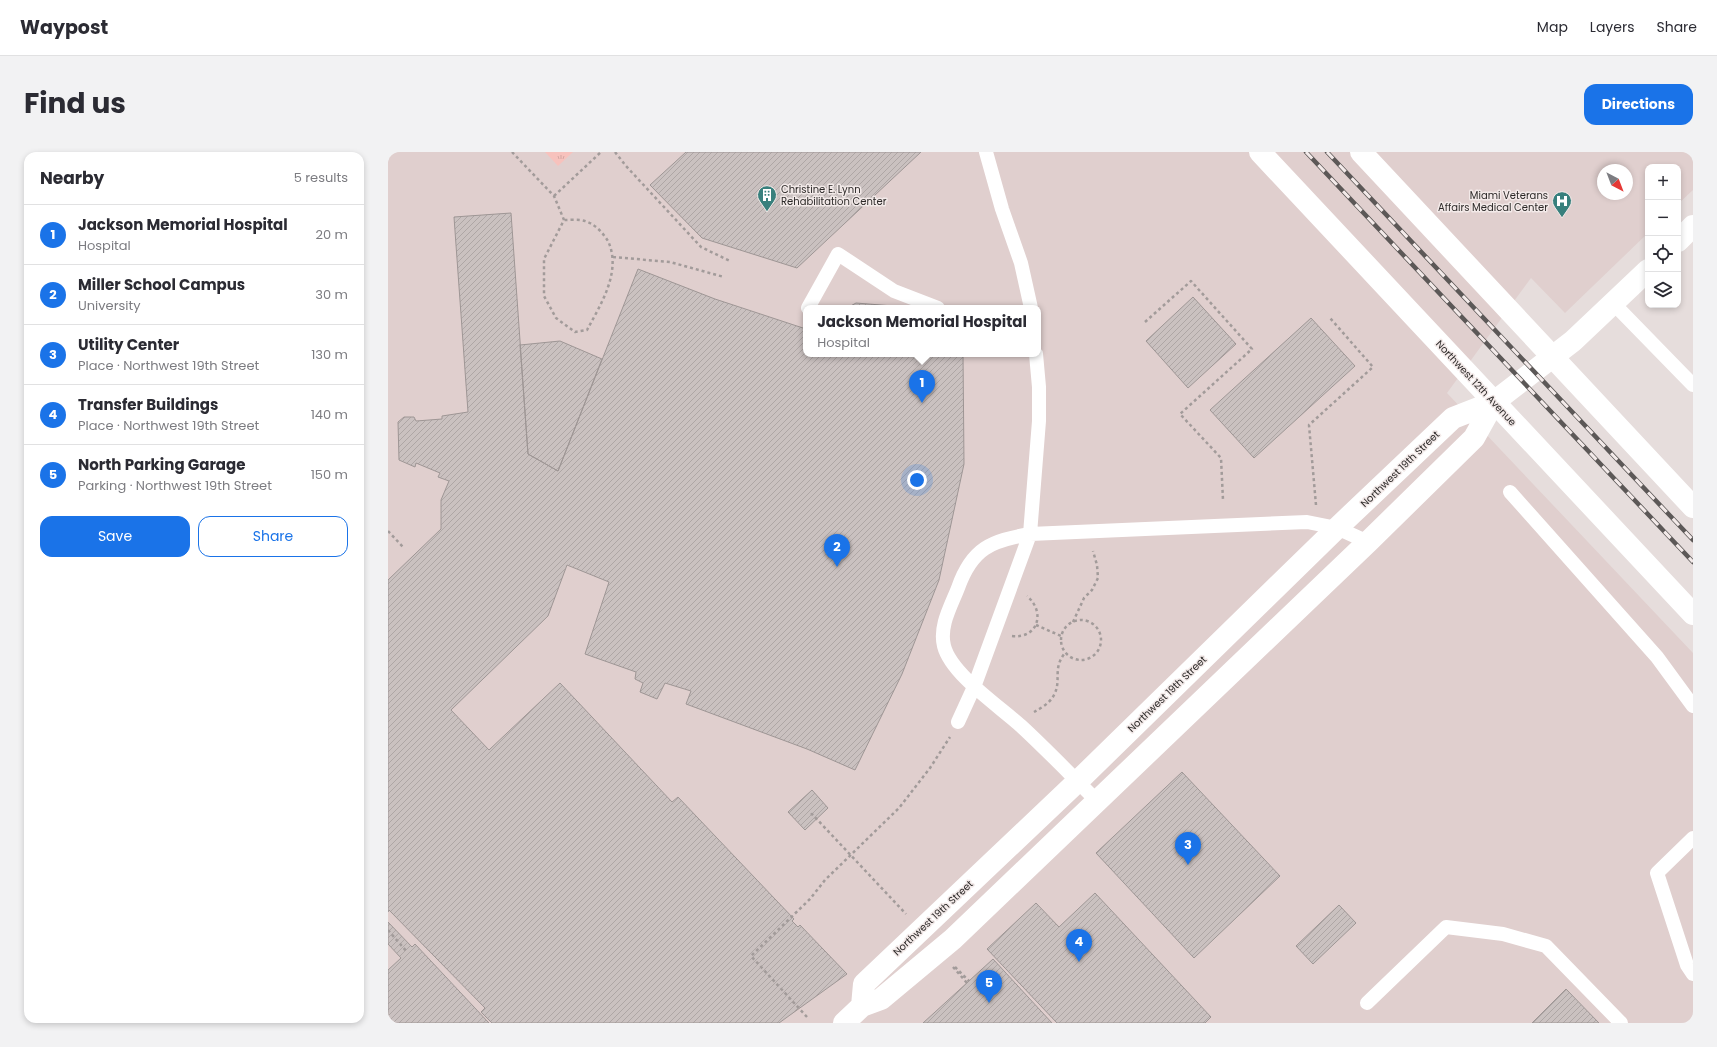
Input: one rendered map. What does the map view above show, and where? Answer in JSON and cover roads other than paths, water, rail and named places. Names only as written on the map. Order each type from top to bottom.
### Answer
[{"type":"street","name":"Northwest 12th Avenue","points":[[1260,152],[1693,614]]},
{"type":"street","points":[[1361,152],[1693,507]]},
{"type":"street","points":[[1681,238],[1693,226]]},
{"type":"street","name":"Northwest 19th Street","points":[[862,1006],[864,984],[1078,781],[1337,528],[1453,418],[1494,402],[1573,341],[1646,272]]},
{"type":"street","name":"Northwest 19th Street","points":[[844,1023],[862,1006],[881,999],[939,951],[1368,542],[1474,438],[1494,402]]},
{"type":"lane","points":[[986,152],[1002,209],[1021,263],[1030,305]]},
{"type":"lane","points":[[810,305],[838,254],[894,291],[930,305]]},
{"type":"lane","points":[[1613,303],[1693,385]]},
{"type":"lane","points":[[958,722],[974,686],[1030,534],[1039,421],[1039,387],[1036,357]]},
{"type":"lane","points":[[1510,492],[1657,656],[1693,706]]},
{"type":"lane","points":[[1096,800],[1020,726],[974,686],[948,656],[942,635],[944,624],[964,570],[972,560],[994,542],[1003,538],[1030,534],[1307,522],[1337,528],[1368,542]]},
{"type":"lane","points":[[1691,966],[1657,873],[1693,838]]},
{"type":"lane","points":[[1367,1003],[1446,927],[1503,934],[1546,946],[1621,1023]]},
{"type":"railway","points":[[1306,152],[1693,562]]},
{"type":"railway","points":[[1327,152],[1693,540]]},
{"type":"place","name":"Christine E. Lynn Rehabilitation Center","points":[[767,212]]},
{"type":"place","name":"Miami Veterans Affairs Medical Center","points":[[1562,218]]},
{"type":"place","name":"Jackson Memorial Hospital","points":[[922,403]]},
{"type":"place","name":"Miller School Campus","points":[[837,567]]},
{"type":"place","name":"Utility Center","points":[[1188,865]]},
{"type":"place","name":"Transfer Buildings","points":[[1079,962]]},
{"type":"place","name":"North Parking Garage","points":[[989,1003]]}]
